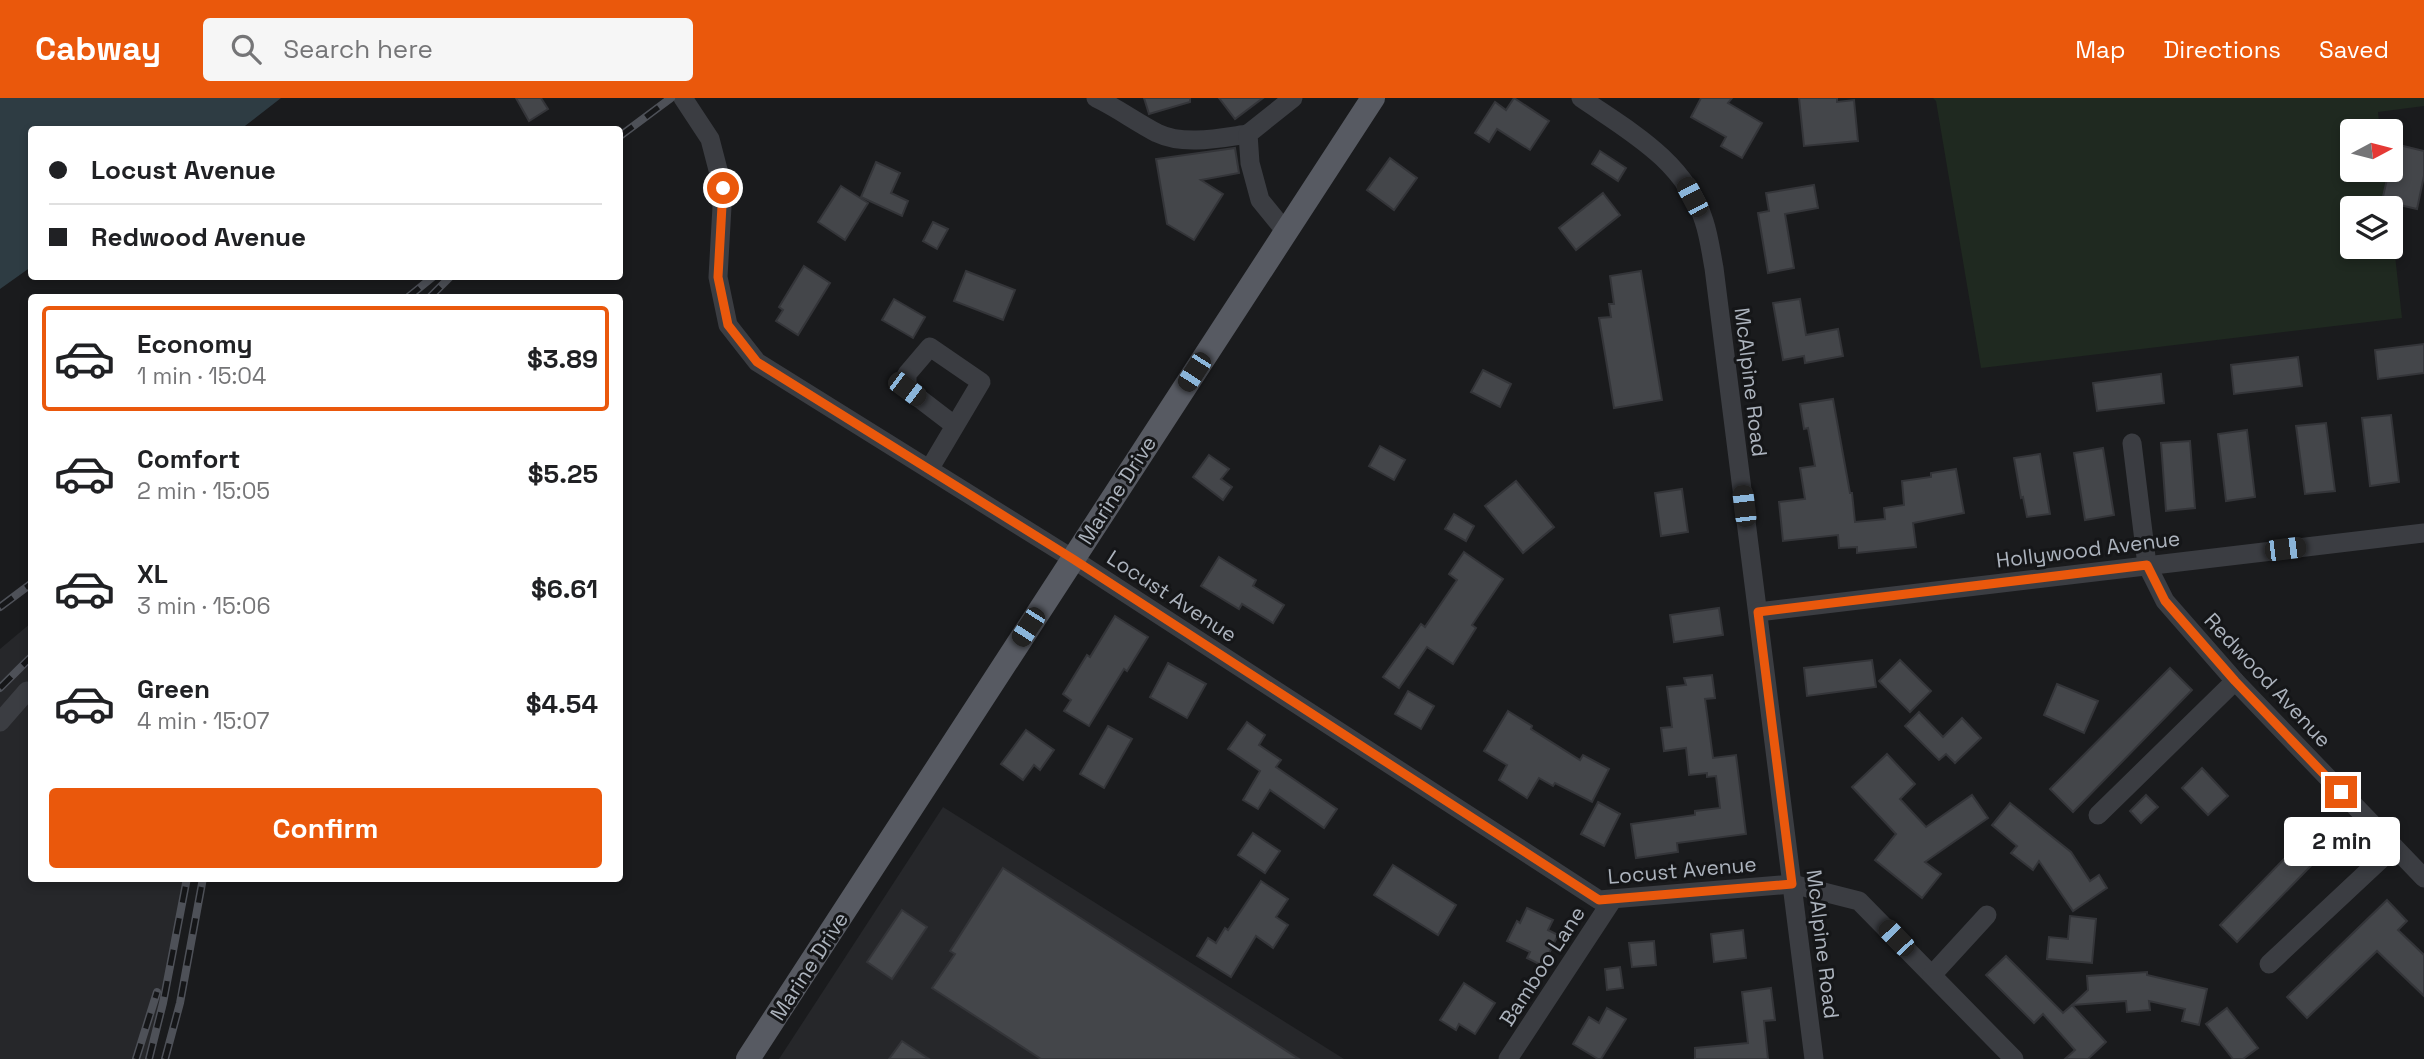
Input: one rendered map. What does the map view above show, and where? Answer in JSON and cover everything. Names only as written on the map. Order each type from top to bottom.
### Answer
[{"type":"main road","name":"Marine Drive","points":[[748,1059],[1373,98]]},
{"type":"street","name":"Locust Avenue","points":[[683,98],[710,139],[723,188],[718,277],[728,325],[757,362],[1073,559],[1599,900],[1792,884],[1859,901],[2014,1059]]},
{"type":"street","points":[[1096,98],[1159,134],[1187,139],[1248,134],[1293,98]]},
{"type":"street","name":"McAlpine Road","points":[[1581,98],[1650,145],[1681,176],[1703,219],[1714,268],[1814,1059]]},
{"type":"street","points":[[1248,134],[1250,163],[1260,200],[1286,232]]},
{"type":"street","points":[[930,468],[954,425]]},
{"type":"street","name":"Redwood Avenue","points":[[2132,443],[2147,565],[2165,601],[2235,681],[2424,878]]},
{"type":"street","name":"Hollywood Avenue","points":[[1758,612],[2424,533]]},
{"type":"street","points":[[2098,814],[2235,681]]},
{"type":"street","points":[[0,722],[27,691]]},
{"type":"street","points":[[2269,964],[2394,847]]},
{"type":"street","name":"Bamboo Lane","points":[[1508,1059],[1613,899]]},
{"type":"street","points":[[1932,975],[1987,915]]},
{"type":"shaded area","points":[[0,98],[281,98],[245,126],[28,126],[28,269],[0,289]]},
{"type":"shaded area","points":[[28,626],[28,882],[189,882],[166,1007],[152,1059],[0,1059],[0,649]]},
{"type":"shaded area","points":[[943,807],[1344,1059],[779,1059]]},
{"type":"green space","points":[[1933,98],[2424,98],[2424,106],[2378,112],[2379,119],[2340,119],[2340,182],[2386,182],[2388,196],[2340,196],[2340,259],[2395,259],[2402,318],[1981,368],[1936,101]]},
{"type":"building","points":[[516,98],[541,98],[548,109],[529,121]]},
{"type":"building","points":[[1144,98],[1190,98],[1190,102],[1149,114]]},
{"type":"building","points":[[1219,98],[1263,98],[1235,119]]},
{"type":"building","points":[[1514,98],[1549,121],[1530,150],[1497,129],[1489,142],[1475,133],[1495,102],[1506,110]]},
{"type":"building","points":[[1701,98],[1732,98],[1728,103],[1762,123],[1742,158],[1721,146],[1726,137],[1691,117]]},
{"type":"building","points":[[1799,98],[1837,98],[1837,102],[1854,100],[1858,141],[1804,146]]},
{"type":"building","points":[[2403,146],[2424,151],[2424,176],[2417,209],[2403,206],[2403,196],[2383,196],[2386,182],[2403,182]]},
{"type":"building","points":[[1235,148],[1239,173],[1201,180],[1223,194],[1194,240],[1167,224],[1156,159]]},
{"type":"building","points":[[1600,151],[1626,168],[1618,181],[1592,164]]},
{"type":"building","points":[[1390,158],[1417,178],[1394,210],[1367,190]]},
{"type":"building","points":[[876,162],[900,173],[891,193],[908,201],[902,216],[861,197]]},
{"type":"building","points":[[1814,185],[1818,208],[1785,214],[1794,268],[1768,273],[1758,213],[1769,211],[1766,193]]},
{"type":"building","points":[[841,186],[868,203],[845,240],[818,222]]},
{"type":"building","points":[[1603,193],[1620,215],[1576,250],[1559,228]]},
{"type":"building","points":[[933,222],[948,229],[937,249],[923,241]]},
{"type":"building","points":[[804,266],[830,283],[798,335],[776,321],[783,310],[779,307]]},
{"type":"building","points":[[966,271],[1015,290],[1003,320],[954,301]]},
{"type":"building","points":[[1641,271],[1662,400],[1614,408],[1599,318],[1611,317],[1609,304],[1614,304],[1610,276]]},
{"type":"building","points":[[894,299],[925,317],[913,338],[882,320]]},
{"type":"building","points":[[1800,299],[1806,335],[1838,329],[1843,356],[1805,363],[1804,356],[1783,360],[1773,303]]},
{"type":"building","points":[[2424,344],[2424,373],[2378,379],[2375,350]]},
{"type":"building","points":[[2298,357],[2302,386],[2234,394],[2231,365]]},
{"type":"building","points":[[1483,370],[1511,384],[1500,407],[1471,392]]},
{"type":"building","points":[[2161,374],[2164,403],[2097,411],[2093,383]]},
{"type":"building","points":[[1833,399],[1852,493],[1855,522],[1885,519],[1884,508],[1904,505],[1902,481],[1931,477],[1931,473],[1956,469],[1964,513],[1913,523],[1916,547],[1857,553],[1857,547],[1839,548],[1838,535],[1783,541],[1779,502],[1805,499],[1800,468],[1815,466],[1808,428],[1804,429],[1800,404]]},
{"type":"building","points":[[2391,415],[2399,482],[2370,486],[2362,418]]},
{"type":"building","points":[[2326,423],[2335,491],[2305,494],[2296,426]]},
{"type":"building","points":[[2247,430],[2255,497],[2226,501],[2218,434]]},
{"type":"building","points":[[2190,441],[2195,508],[2166,511],[2161,443]]},
{"type":"building","points":[[1380,446],[1405,460],[1394,480],[1369,466]]},
{"type":"building","points":[[2103,448],[2114,515],[2085,520],[2074,453]]},
{"type":"building","points":[[2040,454],[2050,514],[2027,517],[2014,458]]},
{"type":"building","points":[[1209,455],[1229,469],[1221,479],[1232,487],[1223,500],[1193,477]]},
{"type":"building","points":[[1516,481],[1554,527],[1523,553],[1485,506]]},
{"type":"building","points":[[1682,489],[1688,532],[1661,536],[1655,493]]},
{"type":"building","points":[[1454,514],[1474,526],[1466,541],[1445,529]]},
{"type":"building","points":[[1464,552],[1503,579],[1472,625],[1476,628],[1453,664],[1427,647],[1399,688],[1383,677],[1421,624],[1425,627],[1457,580],[1449,574]]},
{"type":"building","points":[[1219,557],[1256,580],[1253,586],[1284,605],[1273,623],[1242,604],[1239,609],[1201,586]]},
{"type":"building","points":[[1719,608],[1723,635],[1674,642],[1670,615]]},
{"type":"building","points":[[1115,616],[1148,637],[1127,671],[1124,669],[1089,726],[1064,711],[1071,700],[1063,694]]},
{"type":"building","points":[[1872,660],[1876,687],[1807,696],[1804,668]]},
{"type":"building","points":[[1900,660],[1931,691],[1910,712],[1879,681]]},
{"type":"building","points":[[1168,663],[1206,684],[1187,718],[1150,697]]},
{"type":"building","points":[[2170,668],[2192,690],[2073,812],[2050,789]]},
{"type":"building","points":[[1712,675],[1715,698],[1705,699],[1713,758],[1736,755],[1746,834],[1677,843],[1678,852],[1636,858],[1631,824],[1695,815],[1695,811],[1720,808],[1716,776],[1707,777],[1707,773],[1689,775],[1686,748],[1664,751],[1661,728],[1672,727],[1667,687],[1686,685],[1684,678]]},
{"type":"building","points":[[2057,684],[2098,701],[2084,733],[2044,715]]},
{"type":"building","points":[[1408,691],[1434,706],[1421,729],[1395,714]]},
{"type":"building","points":[[1508,711],[1580,760],[1583,755],[1609,769],[1592,802],[1539,778],[1527,798],[1499,780],[1507,765],[1484,751]]},
{"type":"building","points":[[1919,712],[1943,737],[1962,718],[1981,738],[1955,763],[1946,754],[1939,760],[1905,726]]},
{"type":"building","points":[[1247,722],[1265,735],[1259,745],[1281,760],[1276,767],[1337,809],[1324,828],[1270,790],[1258,809],[1243,800],[1260,771],[1228,749]]},
{"type":"building","points":[[1108,726],[1132,739],[1104,788],[1080,774]]},
{"type":"building","points":[[1026,730],[1054,750],[1040,770],[1034,765],[1023,780],[1001,764]]},
{"type":"building","points":[[1887,754],[1915,784],[1900,799],[1926,827],[1972,795],[1988,818],[1925,862],[1941,874],[1922,898],[1875,860],[1896,834],[1852,787]]},
{"type":"building","points":[[2202,768],[2228,796],[2208,815],[2182,788]]},
{"type":"building","points":[[2146,795],[2158,807],[2141,823],[2130,811]]},
{"type":"building","points":[[1598,802],[1620,814],[1604,846],[1581,834]]},
{"type":"building","points":[[2010,803],[2071,852],[2090,881],[2099,875],[2107,888],[2073,911],[2039,861],[2033,870],[2011,853],[2017,846],[1992,825]]},
{"type":"building","points":[[2315,827],[2332,844],[2237,942],[2220,925]]},
{"type":"building","points":[[1253,833],[1280,851],[1265,873],[1238,855]]},
{"type":"building","points":[[1393,865],[1456,905],[1438,935],[1374,895]]},
{"type":"building","points":[[1003,868],[1299,1059],[1041,1059],[932,988],[955,954],[950,951]]},
{"type":"building","points":[[1261,881],[1288,899],[1276,917],[1288,925],[1273,948],[1256,936],[1231,977],[1197,956],[1208,938],[1216,943],[1225,928],[1228,930]]},
{"type":"building","points":[[2387,900],[2407,921],[2398,930],[2424,955],[2424,996],[2377,951],[2307,1018],[2287,997]]},
{"type":"building","points":[[1527,908],[1553,920],[1548,930],[1558,935],[1543,966],[1527,958],[1530,952],[1507,941]]},
{"type":"building","points":[[902,910],[927,927],[892,979],[867,962]]},
{"type":"building","points":[[2070,916],[2096,919],[2092,963],[2047,959],[2049,937],[2068,939]]},
{"type":"building","points":[[1743,930],[1746,958],[1714,962],[1711,934]]},
{"type":"building","points":[[1654,941],[1656,965],[1632,967],[1629,943]]},
{"type":"building","points":[[2006,956],[2063,1013],[2072,1005],[2106,1042],[2088,1059],[2065,1059],[2075,1050],[2043,1014],[2034,1023],[1986,975]]},
{"type":"building","points":[[1620,967],[1623,988],[1607,990],[1605,969]]},
{"type":"building","points":[[2147,972],[2147,975],[2207,989],[2199,1025],[2182,1021],[2185,1009],[2149,1001],[2150,1010],[2127,1012],[2126,1001],[2072,1005],[2088,990],[2087,976]]},
{"type":"building","points":[[1464,983],[1495,1003],[1475,1034],[1459,1024],[1456,1030],[1440,1020]]},
{"type":"building","points":[[1771,988],[1775,1020],[1764,1021],[1768,1059],[1695,1059],[1695,1048],[1748,1043],[1742,992]]},
{"type":"building","points":[[1607,1008],[1626,1019],[1601,1059],[1598,1059],[1573,1044],[1589,1017],[1599,1023]]},
{"type":"building","points":[[2227,1008],[2258,1048],[2243,1059],[2233,1059],[2206,1024]]},
{"type":"building","points":[[902,1041],[929,1059],[889,1059]]},
{"type":"railway","points":[[623,134],[671,98]]},
{"type":"railway","points":[[412,294],[429,280]]},
{"type":"railway","points":[[433,294],[447,280]]},
{"type":"railway","points":[[0,607],[28,586]]},
{"type":"railway","points":[[0,688],[28,660]]},
{"type":"railway","points":[[149,1059],[163,1003],[186,882]]},
{"type":"railway","points":[[165,1059],[180,1003],[202,882]]},
{"type":"railway","points":[[136,1059],[157,992]]},
{"type":"route","points":[[723,188],[718,277],[728,325],[757,362],[1073,559],[1599,900],[1792,884],[1758,612],[2147,565],[2165,601],[2235,681],[2341,792]]}]
